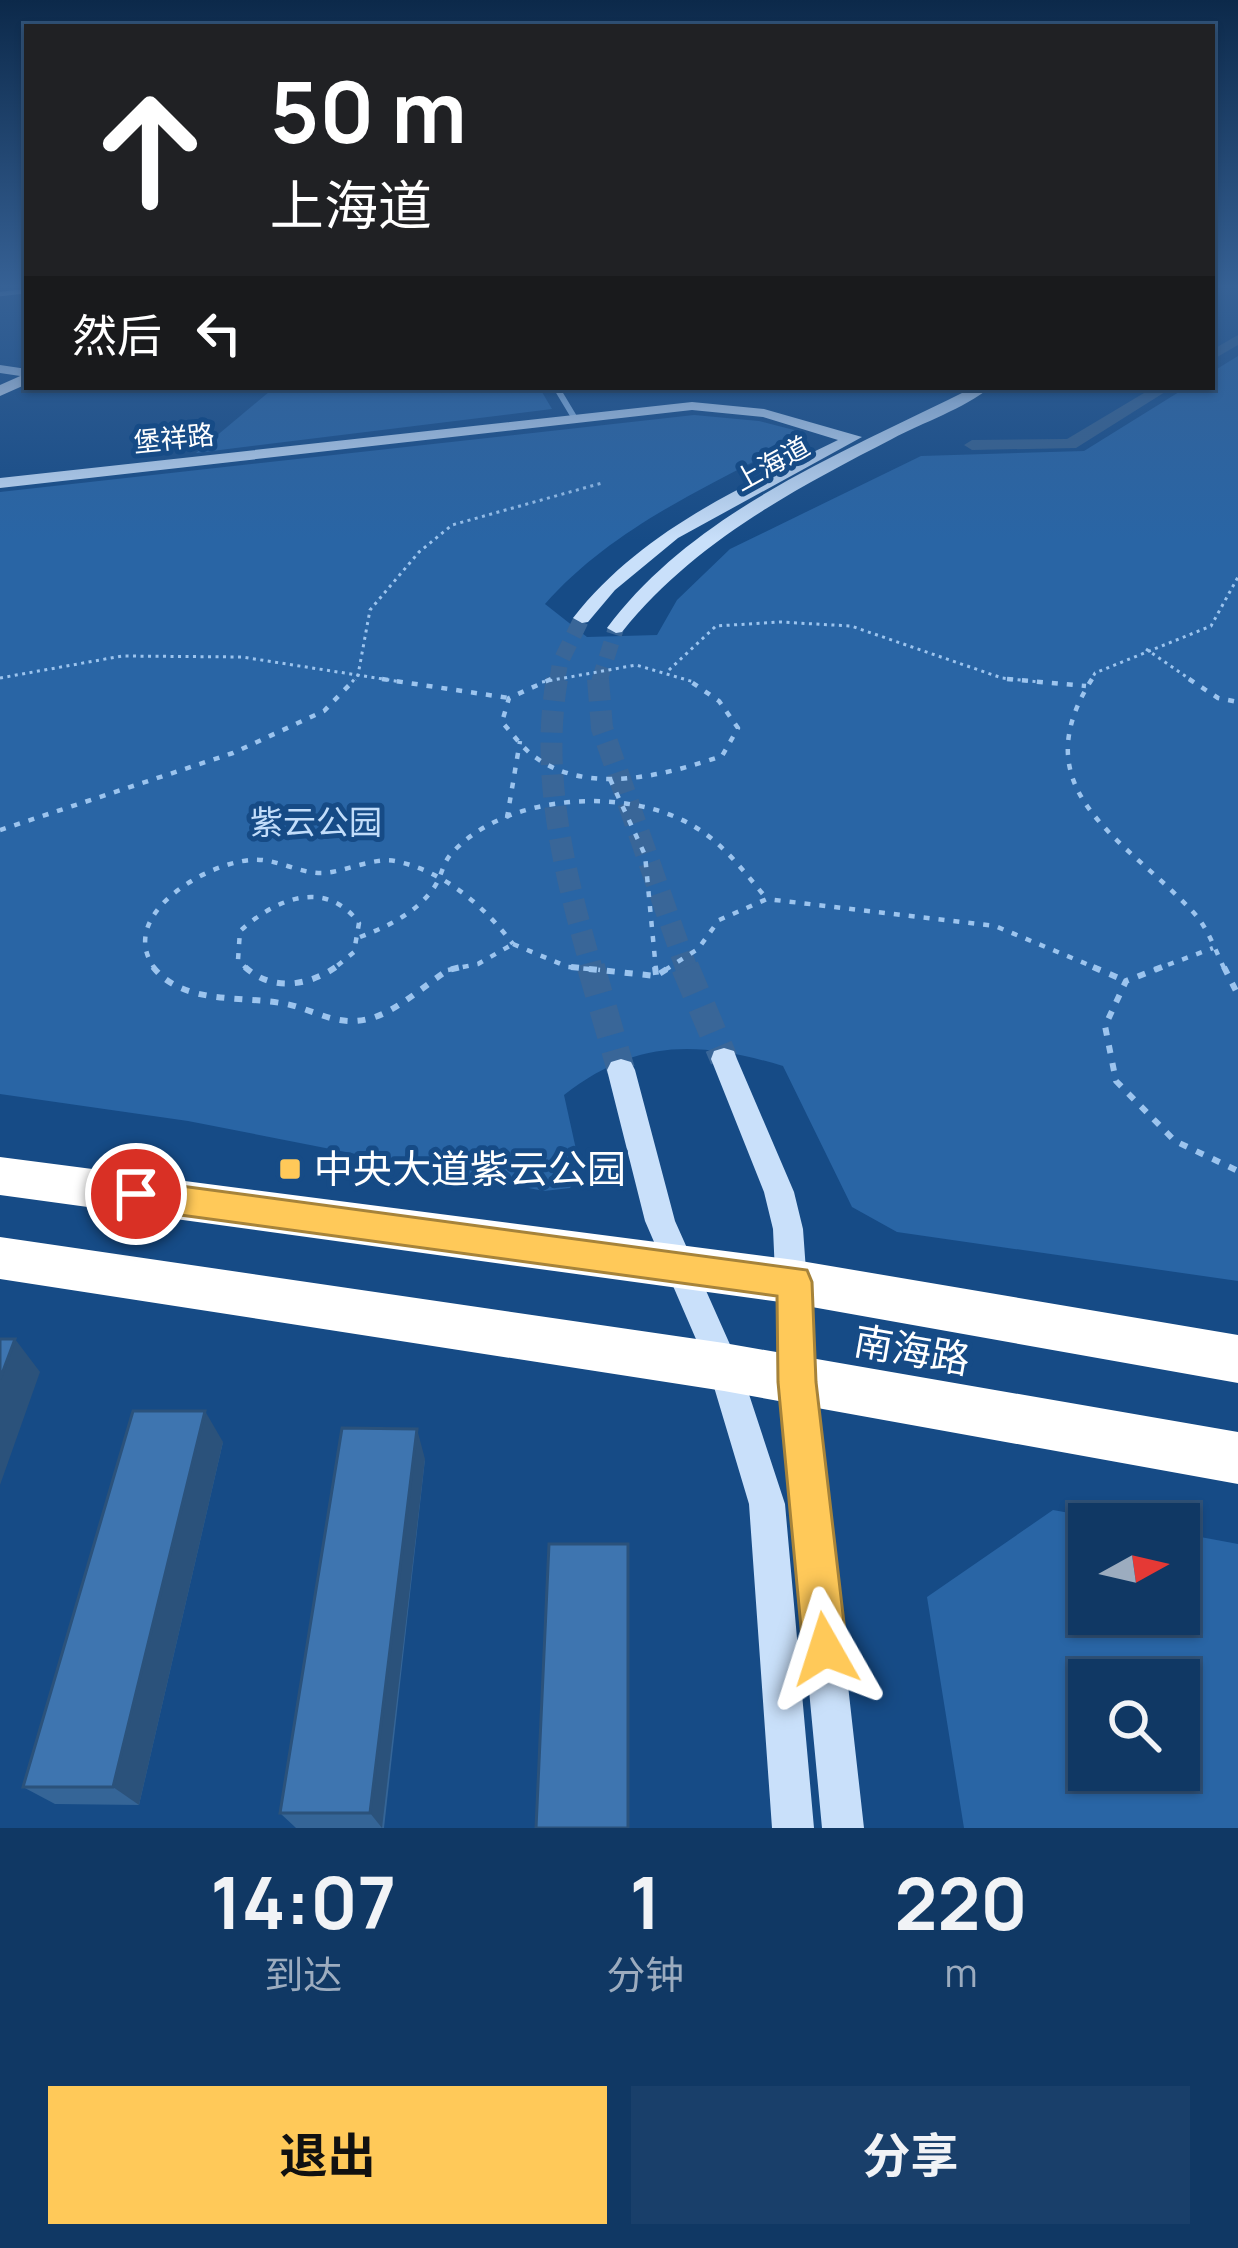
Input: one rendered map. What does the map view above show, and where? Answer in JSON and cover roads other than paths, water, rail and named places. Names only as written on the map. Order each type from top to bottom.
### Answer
[{"type":"highway","name":"南海路","points":[[0,1176],[795,1282],[1238,1359]]},
{"type":"highway","name":"南海路","points":[[0,1258],[724,1367],[1238,1458]]},
{"type":"street","points":[[558,390],[574,417]]},
{"type":"street","name":"上海道","points":[[582,618],[606,588],[665,538],[947,390]]},
{"type":"street","name":"上海道","points":[[616,628],[646,586],[710,537],[979,390]]},
{"type":"street","name":"堡祥路","points":[[0,483],[574,417],[721,407],[786,418],[850,439]]},
{"type":"street","points":[[724,1059],[779,1192],[795,1282],[797,1382],[843,1828]]},
{"type":"street","points":[[621,1070],[645,1172],[724,1367],[754,1450],[767,1504],[793,1828]]},
{"type":"waterway","points":[[972,445],[1070,444],[1160,390]]},
{"type":"tunnel","points":[[557,682],[560,663],[582,618]]},
{"type":"tunnel","points":[[599,682],[616,628]]},
{"type":"tunnel","points":[[557,679],[553,789],[565,862],[592,970]]},
{"type":"tunnel","points":[[598,679],[602,728],[687,970]]},
{"type":"tunnel","points":[[591,967],[621,1070]]},
{"type":"tunnel","points":[[685,967],[724,1059]]},
{"type":"place","name":"中央大道紫云公园","points":[[290,1169]]},
{"type":"park label","name":"紫云公园","points":[[316,822]]}]
